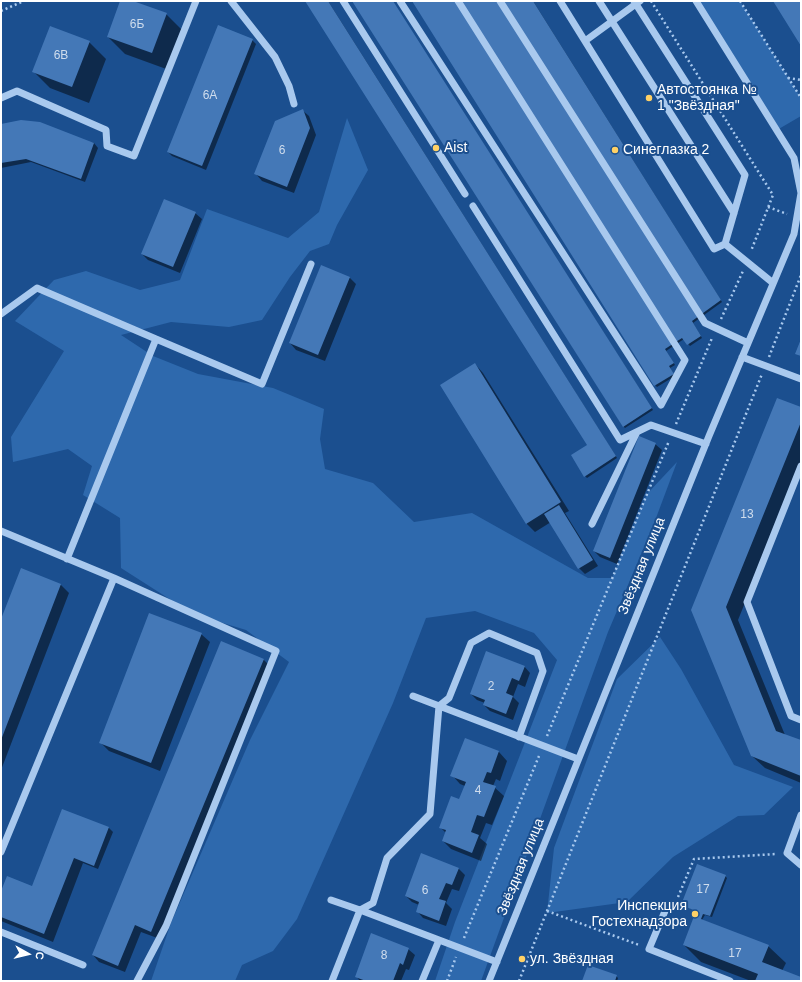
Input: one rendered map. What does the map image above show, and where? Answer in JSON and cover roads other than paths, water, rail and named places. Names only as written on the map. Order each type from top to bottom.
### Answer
[{"type":"street","points":[[2,95],[17,91],[106,130],[107,146],[134,156],[196,1]]},
{"type":"street","points":[[230,1],[275,57],[289,86],[294,104]]},
{"type":"street","points":[[343,1],[465,194]]},
{"type":"street","points":[[400,1],[661,405],[685,360],[458,1]]},
{"type":"street","points":[[500,1],[705,323],[748,344]]},
{"type":"street","points":[[560,1],[714,249],[725,244],[745,175],[637,2],[613,23],[585,41]]},
{"type":"street","points":[[599,1],[734,213]]},
{"type":"street","name":"Звёздная улица","points":[[696,1],[801,168]]},
{"type":"street","name":"Звёздная улица","points":[[489,981],[706,444],[794,234],[801,193],[794,158]]},
{"type":"street","points":[[473,206],[620,440],[651,425],[706,444]]},
{"type":"street","points":[[725,244],[773,283]]},
{"type":"street","points":[[1,314],[37,288],[262,384],[311,264]]},
{"type":"street","points":[[67,559],[156,339]]},
{"type":"street","points":[[742,357],[801,379]]},
{"type":"street","points":[[592,524],[637,432]]},
{"type":"street","points":[[801,466],[748,602],[791,716],[801,720]]},
{"type":"street","points":[[1,531],[114,578],[276,652],[166,926],[137,981]]},
{"type":"street","points":[[1,852],[114,578]]},
{"type":"street","points":[[332,981],[360,910],[373,903],[388,858],[430,814],[439,706],[450,698],[471,643],[489,633],[537,653],[543,671],[519,736]]},
{"type":"street","points":[[413,696],[519,736],[543,747],[578,759]]},
{"type":"street","points":[[801,816],[787,853],[801,865]]},
{"type":"street","points":[[331,900],[497,962]]},
{"type":"street","points":[[674,906],[665,911],[648,949],[730,981]]},
{"type":"street","points":[[1,932],[83,965]]},
{"type":"street","points":[[422,981],[439,940]]},
{"type":"place","name":"Автостоянка № 1 \"Звёздная\"","points":[[649,98]]},
{"type":"place","name":"Aist","points":[[436,148]]},
{"type":"place","name":"Синеглазка 2","points":[[615,150]]},
{"type":"place","name":"Инспекция Гостехнадзора","points":[[695,914]]},
{"type":"place","name":"ул. Звёздная","points":[[522,959]]}]
